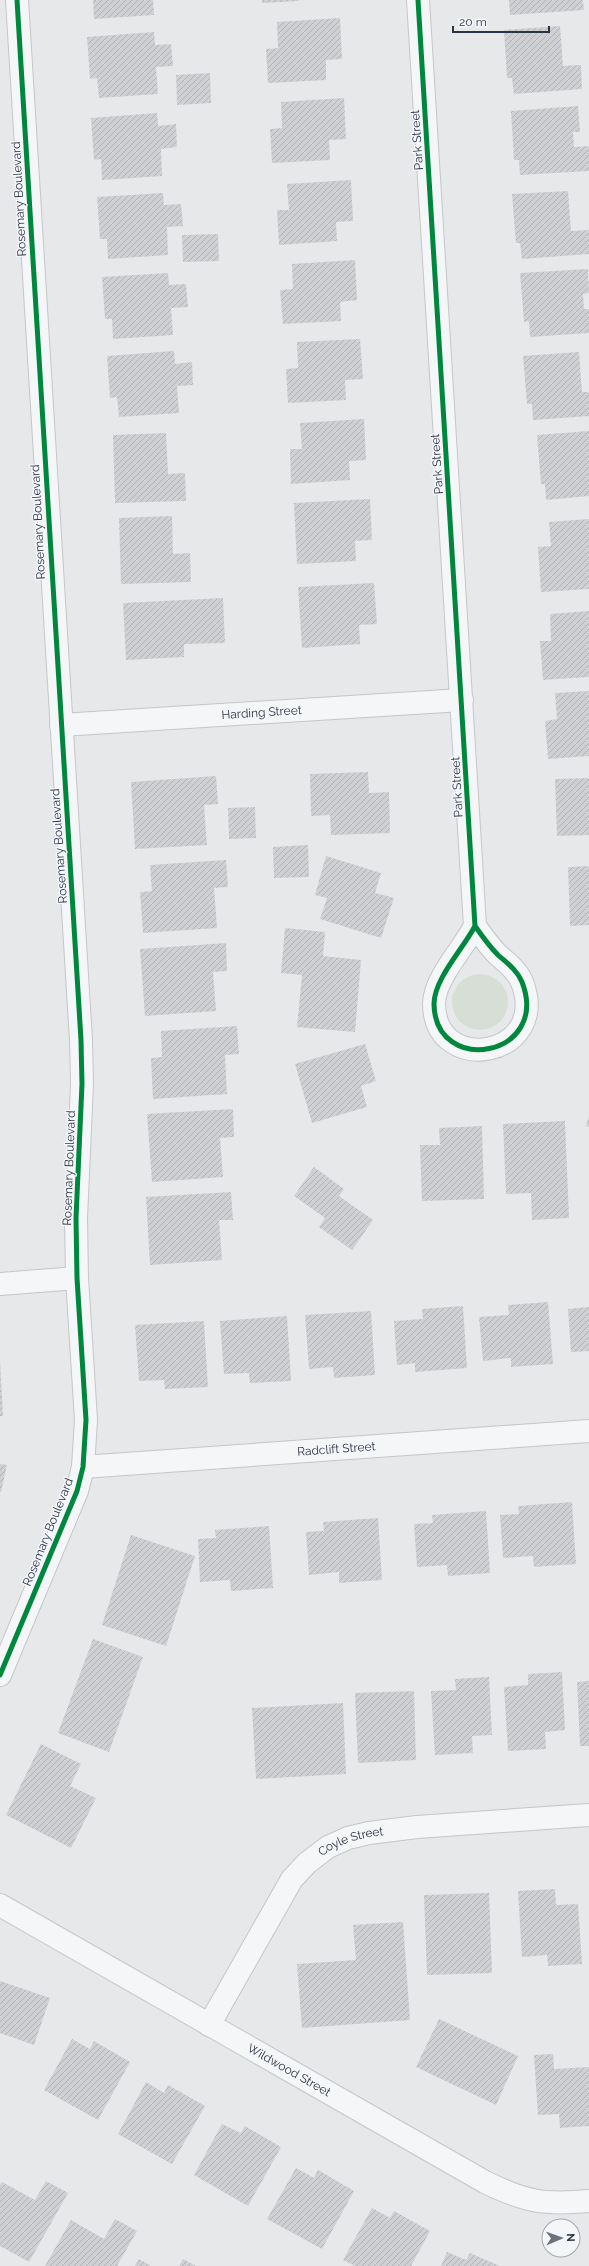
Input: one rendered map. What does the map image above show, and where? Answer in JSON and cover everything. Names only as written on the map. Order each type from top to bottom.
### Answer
[{"type":"street","name":"Rosemary Boulevard","points":[[0,1675],[77,1491],[83,1467],[86,1420],[77,1278],[76,1218],[82,1084],[82,1040],[61,725],[17,0]]},
{"type":"street","name":"Park Street","points":[[418,0],[475,926],[466,944],[442,977],[434,1004],[442,1029],[449,1037],[460,1046],[472,1050],[484,1051],[496,1048],[518,1032],[526,1008],[525,995],[516,971],[489,945],[475,926]]},
{"type":"street","name":"Harding Street","points":[[61,725],[462,700]]},
{"type":"street","points":[[0,1284],[77,1278]]},
{"type":"street","name":"Radclift Street","points":[[83,1467],[589,1430]]},
{"type":"street","name":"Coyle Street","points":[[209,2025],[292,1879],[307,1863],[328,1847],[348,1838],[389,1829],[589,1815]]},
{"type":"street","name":"Wildwood Street","points":[[0,1905],[485,2182],[513,2196],[529,2200],[546,2202],[589,2201]]},
{"type":"shaded area","points":[[474,974],[486,974],[496,978],[504,986],[508,996],[508,1008],[504,1018],[496,1026],[486,1030],[474,1030],[464,1026],[456,1018],[452,1008],[452,996],[456,986],[464,978]]},
{"type":"building","points":[[93,0],[153,0],[154,15],[94,19]]},
{"type":"building","points":[[262,0],[299,0],[299,1],[262,3]]},
{"type":"building","points":[[509,0],[583,0],[584,10],[510,15]]},
{"type":"building","points":[[340,18],[342,59],[326,60],[326,80],[268,83],[266,49],[278,48],[277,22]]},
{"type":"building","points":[[560,26],[563,66],[581,65],[582,89],[514,94],[512,78],[507,78],[504,30]]},
{"type":"building","points":[[154,32],[155,45],[171,44],[173,66],[156,67],[158,94],[99,98],[97,78],[90,79],[87,37]]},
{"type":"building","points":[[210,73],[211,103],[177,105],[176,75]]},
{"type":"building","points":[[344,98],[346,139],[329,140],[330,160],[272,163],[270,129],[282,128],[281,102]]},
{"type":"building","points":[[578,106],[580,132],[573,132],[574,147],[589,146],[589,171],[520,175],[519,160],[514,160],[511,111]]},
{"type":"building","points":[[157,113],[158,126],[176,124],[177,147],[161,149],[162,176],[102,180],[101,159],[94,160],[91,118]]},
{"type":"building","points":[[351,180],[353,221],[336,222],[337,241],[279,245],[277,210],[289,210],[287,184]]},
{"type":"building","points":[[568,191],[571,231],[589,230],[589,254],[522,259],[520,243],[516,243],[512,194]]},
{"type":"building","points":[[163,193],[164,205],[181,204],[183,226],[167,227],[168,255],[108,259],[107,239],[100,239],[97,197]]},
{"type":"building","points":[[218,234],[219,261],[183,262],[182,235]]},
{"type":"building","points":[[355,260],[357,300],[340,302],[341,321],[283,324],[280,290],[293,289],[292,264]]},
{"type":"building","points":[[588,269],[589,293],[583,294],[584,309],[589,309],[589,333],[530,337],[529,321],[524,322],[520,273]]},
{"type":"building","points":[[168,273],[169,285],[186,284],[188,307],[171,308],[173,335],[113,339],[112,319],[105,319],[102,277]]},
{"type":"building","points":[[360,339],[363,379],[345,380],[346,400],[288,403],[286,369],[298,368],[297,342]]},
{"type":"building","points":[[174,351],[175,364],[192,362],[193,385],[177,386],[179,413],[119,417],[117,397],[110,398],[107,356]]},
{"type":"building","points":[[579,352],[582,392],[589,392],[589,416],[533,420],[532,404],[527,404],[523,356]]},
{"type":"building","points":[[364,419],[366,460],[349,461],[350,480],[291,484],[290,449],[302,449],[300,423]]},
{"type":"building","points":[[589,431],[589,496],[546,500],[545,484],[541,484],[537,435]]},
{"type":"building","points":[[166,433],[168,474],[185,473],[186,501],[115,503],[113,435]]},
{"type":"building","points":[[370,499],[372,540],[355,541],[356,561],[297,564],[294,503]]},
{"type":"building","points":[[172,516],[173,554],[190,553],[191,582],[121,584],[119,518]]},
{"type":"building","points":[[589,519],[589,589],[541,592],[538,547],[551,546],[549,522]]},
{"type":"building","points":[[374,583],[377,624],[359,625],[360,644],[302,648],[298,587]]},
{"type":"building","points":[[223,598],[225,643],[184,644],[184,657],[126,660],[123,603]]},
{"type":"building","points":[[589,611],[589,677],[543,680],[540,641],[551,641],[550,614]]},
{"type":"building","points":[[589,691],[589,756],[548,759],[545,721],[557,719],[555,693]]},
{"type":"building","points":[[368,772],[369,793],[389,792],[390,833],[331,835],[330,815],[311,816],[310,774]]},
{"type":"building","points":[[216,776],[218,804],[204,805],[207,845],[135,849],[131,782]]},
{"type":"building","points":[[589,778],[589,835],[557,836],[555,779]]},
{"type":"building","points":[[255,807],[256,838],[229,839],[228,808]]},
{"type":"building","points":[[308,845],[309,877],[274,878],[273,847]]},
{"type":"building","points":[[326,856],[381,873],[375,893],[394,898],[381,938],[320,919],[327,898],[315,895]]},
{"type":"building","points":[[226,860],[228,887],[214,888],[217,928],[143,933],[140,892],[152,891],[150,865]]},
{"type":"building","points":[[589,866],[589,925],[570,926],[568,867]]},
{"type":"building","points":[[285,928],[325,932],[323,956],[361,960],[355,1032],[297,1027],[302,975],[281,973]]},
{"type":"building","points":[[226,943],[227,971],[213,972],[216,1011],[145,1016],[140,949]]},
{"type":"building","points":[[237,1026],[239,1054],[225,1055],[227,1094],[153,1099],[151,1058],[162,1057],[161,1031]]},
{"type":"building","points":[[365,1044],[376,1081],[361,1086],[367,1107],[312,1123],[295,1064]]},
{"type":"building","points":[[233,1109],[234,1137],[220,1138],[223,1177],[152,1182],[147,1114]]},
{"type":"building","points":[[589,1116],[589,1127],[586,1126]]},
{"type":"building","points":[[565,1121],[569,1218],[532,1220],[531,1193],[506,1194],[503,1124]]},
{"type":"building","points":[[482,1126],[484,1199],[422,1201],[420,1145],[440,1145],[439,1128]]},
{"type":"building","points":[[314,1167],[344,1189],[339,1196],[373,1220],[352,1250],[319,1227],[325,1218],[294,1196]]},
{"type":"building","points":[[231,1192],[233,1220],[219,1220],[222,1260],[150,1265],[146,1197]]},
{"type":"building","points":[[548,1302],[553,1364],[511,1367],[511,1358],[483,1361],[479,1317],[509,1315],[508,1305]]},
{"type":"building","points":[[463,1306],[467,1368],[415,1372],[415,1363],[397,1365],[394,1321],[423,1319],[422,1309]]},
{"type":"building","points":[[589,1307],[589,1351],[571,1352],[568,1309]]},
{"type":"building","points":[[371,1311],[375,1375],[334,1378],[333,1367],[309,1369],[305,1315]]},
{"type":"building","points":[[287,1316],[291,1381],[250,1383],[249,1373],[224,1374],[220,1321]]},
{"type":"building","points":[[204,1321],[208,1387],[165,1389],[164,1380],[139,1381],[135,1325]]},
{"type":"building","points":[[0,1360],[3,1416],[0,1416]]},
{"type":"building","points":[[0,1464],[7,1465],[1,1492],[0,1492]]},
{"type":"building","points":[[572,1502],[576,1564],[534,1567],[533,1556],[503,1558],[500,1515],[519,1514],[518,1506]]},
{"type":"building","points":[[486,1511],[490,1573],[448,1576],[447,1565],[417,1567],[414,1524],[433,1523],[432,1515]]},
{"type":"building","points":[[378,1518],[382,1580],[339,1583],[339,1572],[309,1575],[306,1532],[324,1531],[323,1522]]},
{"type":"building","points":[[269,1526],[273,1588],[231,1591],[230,1580],[200,1582],[198,1539],[216,1538],[215,1530]]},
{"type":"building","points":[[131,1535],[195,1556],[166,1646],[102,1625]]},
{"type":"building","points":[[93,1639],[143,1657],[109,1752],[58,1733]]},
{"type":"building","points":[[562,1672],[565,1730],[545,1732],[546,1749],[508,1751],[504,1687],[528,1685],[528,1674]]},
{"type":"building","points":[[489,1677],[492,1735],[472,1736],[473,1753],[435,1755],[431,1691],[456,1690],[455,1679]]},
{"type":"building","points":[[589,1681],[589,1746],[580,1746],[577,1682]]},
{"type":"building","points":[[414,1691],[416,1760],[358,1763],[355,1693]]},
{"type":"building","points":[[343,1703],[346,1774],[256,1779],[252,1708]]},
{"type":"building","points":[[41,1744],[81,1764],[70,1786],[96,1798],[71,1848],[6,1815]]},
{"type":"building","points":[[555,1889],[556,1905],[578,1904],[582,1964],[548,1966],[547,1955],[522,1957],[518,1891]]},
{"type":"building","points":[[489,1893],[492,1973],[427,1975],[424,1895]]},
{"type":"building","points":[[403,1922],[410,2020],[302,2028],[297,1964],[356,1960],[353,1925]]},
{"type":"building","points":[[0,1981],[50,1998],[34,2045],[0,2033]]},
{"type":"building","points":[[439,2019],[518,2056],[496,2105],[416,2067]]},
{"type":"building","points":[[72,2039],[90,2049],[94,2041],[130,2062],[98,2120],[44,2090]]},
{"type":"building","points":[[553,2054],[554,2069],[589,2067],[589,2126],[560,2128],[559,2114],[538,2115],[534,2055]]},
{"type":"building","points":[[146,2082],[164,2093],[168,2085],[205,2106],[172,2164],[118,2134]]},
{"type":"building","points":[[222,2124],[241,2133],[245,2126],[281,2147],[248,2206],[194,2175]]},
{"type":"building","points":[[296,2168],[314,2178],[318,2170],[354,2191],[322,2249],[267,2219]]},
{"type":"building","points":[[46,2181],[68,2193],[29,2262],[0,2246],[0,2185],[2,2182],[35,2200]]},
{"type":"building","points":[[372,2208],[390,2218],[394,2211],[430,2231],[411,2266],[355,2266],[343,2260]]},
{"type":"building","points":[[115,2219],[137,2231],[117,2266],[45,2266],[71,2220],[104,2239]]},
{"type":"building","points":[[447,2252],[466,2260],[470,2253],[500,2266],[441,2266]]},
{"type":"building","points":[[139,2259],[151,2266],[135,2266]]},
{"type":"building","points":[[183,2259],[196,2266],[179,2266]]},
{"type":"cycle path","points":[[0,1675],[77,1491],[83,1467],[86,1420],[77,1278],[76,1218],[82,1084],[81,1040],[17,0]]},
{"type":"cycle path","points":[[418,0],[475,926],[444,974],[435,994],[434,1004],[439,1027],[452,1042],[470,1049],[489,1048],[507,1041],[521,1027],[527,1007],[520,978],[512,967],[498,955],[475,926]]}]
